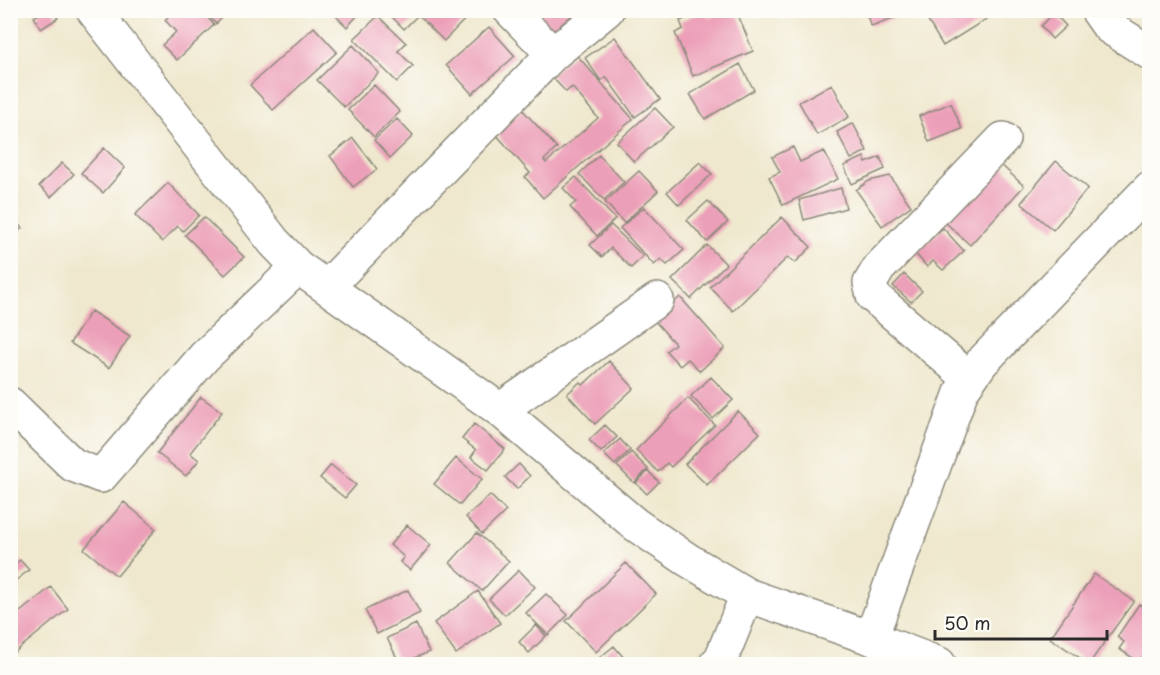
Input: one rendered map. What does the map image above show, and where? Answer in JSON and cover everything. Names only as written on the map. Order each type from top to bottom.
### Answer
[{"type":"street","points":[[93,10],[274,242],[298,267],[500,410],[636,525],[747,595],[939,664]]},
{"type":"street","points":[[510,10],[553,54]]},
{"type":"street","points":[[327,287],[553,54],[608,10]]},
{"type":"street","points":[[1097,10],[1109,27],[1149,53]]},
{"type":"street","points":[[970,379],[873,296],[870,283],[879,268],[1003,140]]},
{"type":"street","points":[[871,638],[962,390],[982,362],[1149,188]]},
{"type":"street","points":[[10,404],[73,465],[101,476],[204,357],[298,267]]},
{"type":"street","points":[[500,410],[657,300]]},
{"type":"street","points":[[716,664],[721,659],[747,595]]},
{"type":"building","points":[[37,10],[53,10],[58,18],[41,29],[34,17],[39,14]]},
{"type":"building","points":[[174,10],[201,10],[214,25],[177,60],[162,45],[176,32],[165,20]]},
{"type":"building","points":[[203,10],[230,10],[216,24]]},
{"type":"building","points":[[330,10],[356,10],[359,14],[347,27]]},
{"type":"building","points":[[392,10],[466,10],[470,14],[444,41],[418,15],[404,29],[389,14]]},
{"type":"building","points":[[528,10],[578,10],[549,35]]},
{"type":"building","points":[[705,10],[709,18],[726,10],[736,10],[753,51],[693,76],[675,33],[683,29],[680,21]]},
{"type":"building","points":[[865,10],[910,10],[910,12],[871,26]]},
{"type":"building","points":[[927,10],[1001,10],[943,46],[923,13]]},
{"type":"building","points":[[1114,10],[1131,10],[1121,19]]},
{"type":"building","points":[[1054,13],[1066,26],[1052,39],[1041,26]]},
{"type":"building","points":[[378,16],[406,43],[398,51],[413,66],[397,82],[354,39]]},
{"type":"building","points":[[314,27],[337,52],[273,110],[250,85]]},
{"type":"building","points":[[489,27],[515,56],[472,94],[446,65]]},
{"type":"building","points":[[615,37],[660,99],[635,117],[606,77],[601,81],[585,58]]},
{"type":"building","points":[[353,45],[379,73],[344,107],[317,80]]},
{"type":"building","points":[[575,53],[633,119],[543,198],[525,177],[530,173],[495,133],[522,109],[557,148],[544,160],[546,163],[598,118],[572,87],[566,92],[550,75]]},
{"type":"building","points":[[740,64],[754,90],[705,119],[690,94]]},
{"type":"building","points":[[832,84],[849,117],[817,135],[799,102]]},
{"type":"building","points":[[374,85],[400,112],[374,137],[348,110]]},
{"type":"building","points":[[951,103],[962,129],[929,142],[919,116]]},
{"type":"building","points":[[655,108],[673,127],[634,162],[617,142]]},
{"type":"building","points":[[397,119],[413,136],[390,158],[374,140]]},
{"type":"building","points":[[853,123],[867,151],[851,159],[837,132]]},
{"type":"building","points":[[353,138],[377,169],[353,187],[330,156]]},
{"type":"building","points":[[793,147],[800,162],[824,151],[838,179],[783,205],[769,177],[780,172],[772,157]]},
{"type":"building","points":[[104,148],[125,168],[103,193],[81,173]]},
{"type":"building","points":[[599,155],[624,182],[604,200],[579,174]]},
{"type":"building","points":[[864,157],[866,163],[880,157],[885,169],[852,184],[844,166]]},
{"type":"building","points":[[1056,161],[1088,188],[1053,230],[1021,203]]},
{"type":"building","points":[[700,162],[712,174],[679,205],[667,192]]},
{"type":"building","points":[[998,162],[1024,186],[970,245],[945,222]]},
{"type":"building","points":[[62,163],[74,174],[51,197],[39,186]]},
{"type":"building","points":[[639,171],[658,191],[624,223],[605,202]]},
{"type":"building","points":[[890,176],[911,206],[882,226],[856,190],[869,181]]},
{"type":"building","points":[[576,177],[615,219],[597,236],[570,207],[576,202],[563,188]]},
{"type":"building","points":[[168,183],[199,215],[183,231],[178,226],[162,242],[135,215]]},
{"type":"building","points":[[841,188],[846,208],[804,220],[799,200]]},
{"type":"building","points":[[708,201],[728,222],[707,242],[687,220]]},
{"type":"building","points":[[644,207],[684,250],[667,265],[661,259],[654,265],[620,228]]},
{"type":"building","points":[[10,217],[22,228],[10,239]]},
{"type":"building","points":[[204,217],[244,257],[225,275],[185,235]]},
{"type":"building","points":[[782,217],[811,247],[795,263],[788,257],[733,311],[710,287]]},
{"type":"building","points":[[611,225],[643,256],[631,268],[611,248],[602,257],[590,245]]},
{"type":"building","points":[[943,228],[964,251],[943,270],[933,261],[927,267],[915,253]]},
{"type":"building","points":[[707,245],[726,264],[691,299],[672,280]]},
{"type":"building","points":[[904,274],[922,291],[911,302],[893,286]]},
{"type":"building","points":[[680,297],[725,348],[700,371],[688,359],[680,366],[666,351],[675,344],[654,320]]},
{"type":"building","points":[[91,311],[130,336],[109,368],[70,343]]},
{"type":"building","points":[[609,361],[634,388],[595,424],[567,394],[580,382],[583,385]]},
{"type":"building","points":[[711,377],[733,400],[713,419],[691,396]]},
{"type":"building","points":[[201,397],[222,412],[190,453],[199,460],[186,476],[157,453]]},
{"type":"building","points":[[688,398],[715,425],[671,467],[667,463],[658,472],[636,450]]},
{"type":"building","points":[[738,411],[760,433],[707,485],[685,464]]},
{"type":"building","points":[[474,424],[505,449],[488,470],[471,457],[476,450],[462,439]]},
{"type":"building","points":[[605,425],[617,437],[601,452],[589,440]]},
{"type":"building","points":[[620,439],[630,450],[615,465],[604,454]]},
{"type":"building","points":[[631,452],[648,469],[634,483],[617,466]]},
{"type":"building","points":[[456,458],[482,479],[460,505],[434,484]]},
{"type":"building","points":[[519,464],[530,476],[517,489],[505,477]]},
{"type":"building","points":[[331,465],[356,485],[345,498],[320,478]]},
{"type":"building","points":[[648,471],[659,482],[647,494],[636,483]]},
{"type":"building","points":[[490,495],[506,511],[482,534],[466,517]]},
{"type":"building","points":[[124,502],[156,529],[117,576],[84,549]]},
{"type":"building","points":[[407,525],[431,545],[410,570],[400,562],[404,557],[390,545]]},
{"type":"building","points":[[477,533],[509,561],[482,591],[450,563]]},
{"type":"building","points":[[20,560],[29,570],[10,585],[10,568]]},
{"type":"building","points":[[626,563],[656,594],[596,652],[566,621]]},
{"type":"building","points":[[519,570],[535,587],[505,615],[489,599]]},
{"type":"building","points":[[1094,574],[1134,601],[1089,664],[1050,638]]},
{"type":"building","points":[[51,587],[68,609],[10,656],[10,620]]},
{"type":"building","points":[[408,590],[420,613],[377,634],[365,610]]},
{"type":"building","points":[[478,591],[500,623],[456,654],[434,623]]},
{"type":"building","points":[[546,594],[568,615],[548,635],[526,613]]},
{"type":"building","points":[[1139,604],[1150,611],[1150,659],[1144,655],[1139,662],[1119,649],[1124,642],[1117,637]]},
{"type":"building","points":[[416,624],[429,652],[400,664],[387,638]]},
{"type":"building","points":[[536,625],[546,636],[529,653],[519,642]]},
{"type":"building","points":[[614,646],[629,664],[596,664],[594,662]]}]
